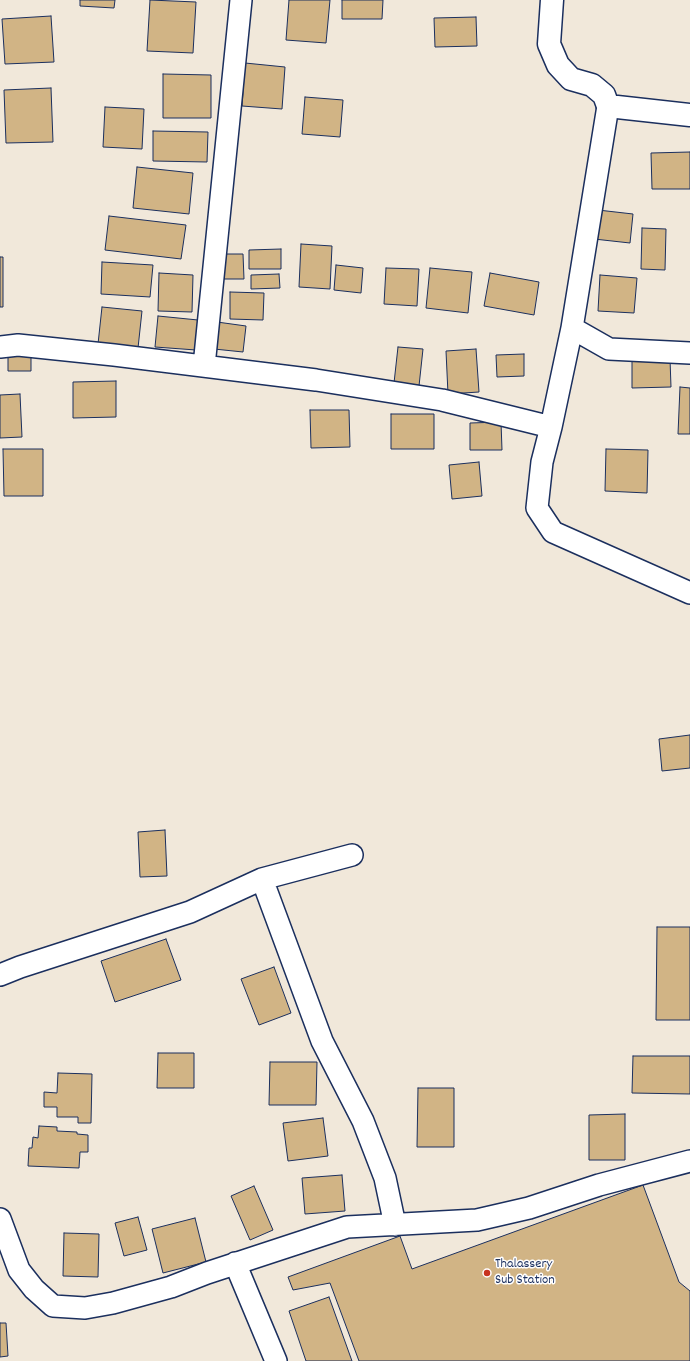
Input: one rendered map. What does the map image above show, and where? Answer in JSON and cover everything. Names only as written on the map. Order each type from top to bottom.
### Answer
[{"type":"street","points":[[204,366],[241,0]]},
{"type":"street","points":[[552,0],[549,44],[558,65],[571,79],[592,85],[604,95],[608,106],[572,328],[542,462],[537,508],[553,532],[690,593]]},
{"type":"street","points":[[608,106],[690,115]]},
{"type":"street","points":[[572,328],[609,349],[690,353]]},
{"type":"street","points":[[0,347],[18,345],[316,380],[442,400],[551,427]]},
{"type":"street","points":[[0,975],[190,912],[262,879],[352,855]]},
{"type":"street","points":[[262,879],[322,1041],[362,1122],[385,1178],[396,1225]]},
{"type":"street","points":[[0,1219],[10,1270],[53,1306],[85,1308],[113,1303],[171,1287],[235,1263],[347,1227],[476,1220],[529,1208],[599,1185],[690,1162]]},
{"type":"street","points":[[235,1263],[276,1361]]},
{"type":"building","points":[[80,0],[115,0],[114,8],[80,6]]},
{"type":"building","points":[[150,0],[196,2],[193,53],[147,51]]},
{"type":"building","points":[[289,0],[330,0],[326,43],[286,40]]},
{"type":"building","points":[[342,0],[383,0],[382,19],[342,19]]},
{"type":"building","points":[[51,16],[54,62],[5,64],[2,19]]},
{"type":"building","points":[[476,17],[477,46],[435,47],[434,18]]},
{"type":"building","points":[[245,63],[285,67],[282,109],[242,106]]},
{"type":"building","points":[[163,74],[211,75],[211,118],[163,118]]},
{"type":"building","points":[[51,88],[53,142],[6,143],[4,90]]},
{"type":"building","points":[[305,97],[343,100],[340,137],[302,134]]},
{"type":"building","points":[[105,107],[144,109],[142,149],[103,147]]},
{"type":"building","points":[[153,131],[208,132],[207,162],[153,161]]},
{"type":"building","points":[[690,152],[690,189],[652,189],[651,153]]},
{"type":"building","points":[[137,167],[193,173],[189,214],[133,208]]},
{"type":"building","points":[[598,210],[633,214],[630,243],[594,239]]},
{"type":"building","points":[[109,216],[186,225],[181,259],[105,250]]},
{"type":"building","points":[[642,228],[666,229],[665,270],[641,269]]},
{"type":"building","points":[[301,244],[332,246],[330,289],[299,287]]},
{"type":"building","points":[[281,249],[281,269],[249,269],[249,250]]},
{"type":"building","points":[[224,254],[243,254],[244,279],[224,279]]},
{"type":"building","points":[[0,257],[3,257],[3,307],[0,307]]},
{"type":"building","points":[[102,262],[153,265],[150,297],[101,294]]},
{"type":"building","points":[[336,265],[363,268],[361,293],[334,290]]},
{"type":"building","points":[[386,268],[419,269],[417,306],[384,304]]},
{"type":"building","points":[[430,268],[472,272],[468,313],[426,308]]},
{"type":"building","points":[[159,273],[193,275],[192,312],[158,311]]},
{"type":"building","points":[[490,273],[539,282],[534,315],[484,306]]},
{"type":"building","points":[[279,274],[280,288],[251,289],[251,275]]},
{"type":"building","points":[[600,275],[637,278],[634,313],[598,311]]},
{"type":"building","points":[[230,292],[264,293],[263,320],[230,319]]},
{"type":"building","points":[[102,307],[142,311],[138,348],[98,344]]},
{"type":"building","points":[[158,316],[198,320],[196,350],[155,347]]},
{"type":"building","points":[[217,322],[246,326],[243,352],[214,349]]},
{"type":"building","points":[[398,347],[423,349],[419,386],[394,383]]},
{"type":"building","points":[[476,349],[479,392],[448,394],[446,351]]},
{"type":"building","points":[[8,352],[31,352],[31,371],[8,371]]},
{"type":"building","points":[[524,354],[524,376],[497,377],[496,355]]},
{"type":"building","points":[[670,359],[671,387],[632,388],[632,360]]},
{"type":"building","points":[[116,381],[116,417],[73,418],[73,382]]},
{"type":"building","points":[[680,387],[690,388],[690,434],[678,434]]},
{"type":"building","points":[[20,394],[22,437],[0,438],[0,395]]},
{"type":"building","points":[[310,410],[349,410],[350,447],[311,448]]},
{"type":"building","points":[[391,414],[434,414],[434,449],[391,449]]},
{"type":"building","points":[[501,422],[502,450],[470,450],[470,423]]},
{"type":"building","points":[[3,449],[43,449],[43,496],[4,496]]},
{"type":"building","points":[[606,449],[648,450],[647,493],[605,491]]},
{"type":"building","points":[[479,462],[482,496],[452,499],[449,465]]},
{"type":"building","points":[[690,735],[690,768],[662,771],[659,739]]},
{"type":"building","points":[[165,830],[167,876],[140,877],[138,832]]},
{"type":"building","points":[[657,927],[690,927],[690,1020],[656,1020]]},
{"type":"building","points":[[166,939],[181,980],[115,1002],[101,961]]},
{"type":"building","points":[[274,967],[291,1013],[259,1025],[241,979]]},
{"type":"building","points":[[158,1053],[194,1053],[194,1088],[157,1088]]},
{"type":"building","points":[[633,1056],[690,1056],[690,1094],[632,1093]]},
{"type":"building","points":[[270,1062],[317,1062],[316,1105],[269,1105]]},
{"type":"building","points":[[58,1073],[92,1074],[91,1123],[78,1123],[78,1117],[57,1117],[57,1107],[44,1107],[44,1092],[57,1093]]},
{"type":"building","points":[[418,1088],[454,1088],[454,1147],[417,1147]]},
{"type":"building","points":[[625,1114],[625,1160],[589,1160],[589,1115]]},
{"type":"building","points":[[323,1118],[328,1156],[288,1161],[283,1123]]},
{"type":"building","points":[[39,1126],[57,1127],[57,1131],[77,1132],[77,1134],[88,1135],[88,1152],[80,1152],[79,1168],[28,1166],[29,1148],[32,1148],[33,1137],[38,1138]]},
{"type":"building","points":[[342,1175],[345,1211],[305,1214],[302,1178]]},
{"type":"building","name":"Thalassery Sub Station","points":[[643,1185],[679,1282],[690,1291],[690,1361],[359,1361],[330,1283],[293,1290],[288,1277],[400,1236],[412,1269]]},
{"type":"building","points":[[254,1186],[273,1230],[250,1240],[231,1196]]},
{"type":"building","points":[[138,1217],[147,1250],[124,1256],[115,1223]]},
{"type":"building","points":[[195,1218],[206,1262],[163,1273],[152,1229]]},
{"type":"building","points":[[64,1233],[99,1234],[98,1277],[63,1276]]},
{"type":"building","points":[[329,1297],[352,1361],[306,1361],[289,1311]]},
{"type":"building","points":[[0,1323],[6,1323],[8,1356],[0,1357]]},
{"type":"place","name":"Thalassery Sub Station","points":[[487,1273]]}]
